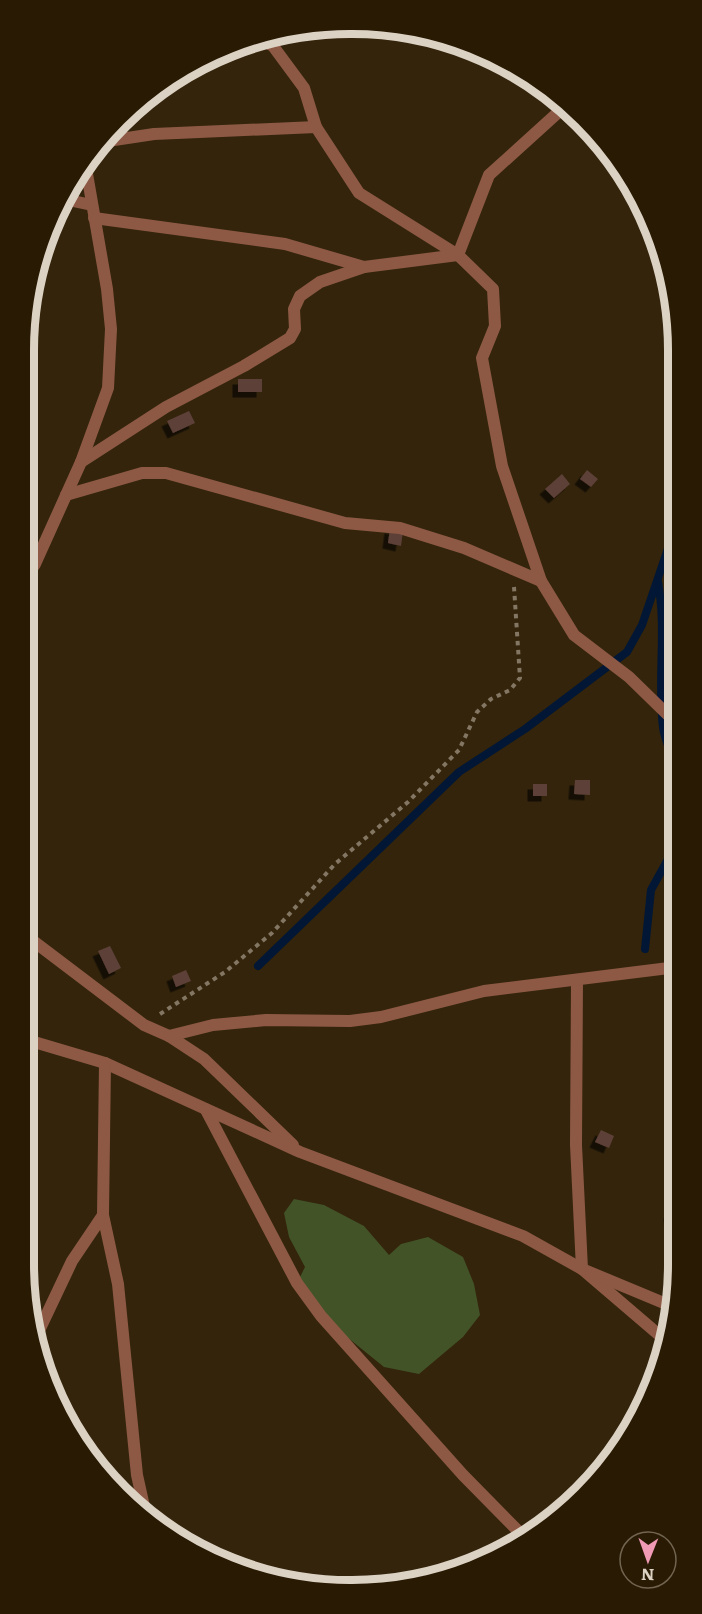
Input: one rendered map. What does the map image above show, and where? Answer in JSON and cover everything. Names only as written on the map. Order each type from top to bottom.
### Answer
[{"type":"street","points":[[271,45],[304,88],[316,127],[359,192],[458,255],[493,289],[495,326],[482,358],[502,466],[541,581],[574,635],[629,677],[668,715]]},
{"type":"street","points":[[458,255],[489,175],[559,112]]},
{"type":"street","points":[[115,140],[154,135],[316,127]]},
{"type":"street","points":[[34,565],[81,462],[108,388],[111,369],[107,290],[87,176]]},
{"type":"street","points":[[73,201],[92,205]]},
{"type":"street","points":[[94,218],[285,244],[364,267]]},
{"type":"street","points":[[81,462],[166,407],[244,366],[290,338],[295,329],[294,309],[300,296],[320,282],[364,267],[458,255]]},
{"type":"street","points":[[66,495],[142,473],[166,473],[345,523],[400,528],[464,548],[541,581]]},
{"type":"street","points":[[34,942],[144,1024],[169,1036],[204,1059],[300,1152]]},
{"type":"street","points":[[169,1036],[213,1025],[266,1020],[350,1021],[381,1017],[484,991],[668,968]]},
{"type":"street","points":[[577,981],[576,1145],[582,1269],[659,1335]]},
{"type":"street","points":[[34,1042],[105,1063],[300,1152],[523,1236],[582,1269],[665,1304]]},
{"type":"street","points":[[105,1063],[103,1215],[118,1284],[137,1475],[143,1502]]},
{"type":"street","points":[[206,1110],[297,1283],[321,1316],[463,1475],[518,1531]]},
{"type":"street","points":[[41,1326],[72,1261],[103,1215]]},
{"type":"path","points":[[144,1024],[225,972],[272,933],[335,864],[408,802],[459,750],[477,712],[491,699],[510,690],[520,678],[513,568]]},
{"type":"green space","points":[[294,1199],[324,1205],[364,1226],[389,1255],[401,1244],[428,1237],[463,1257],[474,1284],[480,1315],[463,1337],[419,1374],[384,1367],[321,1316],[297,1283],[305,1267],[289,1237],[284,1213]]},
{"type":"building","points":[[238,379],[262,379],[262,392],[238,392]]},
{"type":"building","points":[[189,411],[195,423],[173,433],[167,421]]},
{"type":"building","points":[[587,470],[598,479],[591,487],[580,479]]},
{"type":"building","points":[[562,474],[570,484],[554,498],[545,489]]},
{"type":"building","points":[[390,528],[403,531],[401,546],[388,543]]},
{"type":"building","points":[[575,780],[590,780],[590,795],[574,794]]},
{"type":"building","points":[[533,784],[547,784],[547,796],[533,796]]},
{"type":"building","points":[[110,946],[121,968],[109,974],[98,951]]},
{"type":"building","points":[[186,970],[191,981],[176,987],[172,976]]},
{"type":"building","points":[[601,1130],[614,1136],[609,1148],[595,1142]]},
{"type":"waterway","points":[[258,966],[459,772],[525,729],[627,652],[642,625],[668,549]]},
{"type":"waterway","points":[[658,582],[662,618],[661,709],[668,744]]},
{"type":"waterway","points":[[645,949],[651,890],[668,859]]}]
